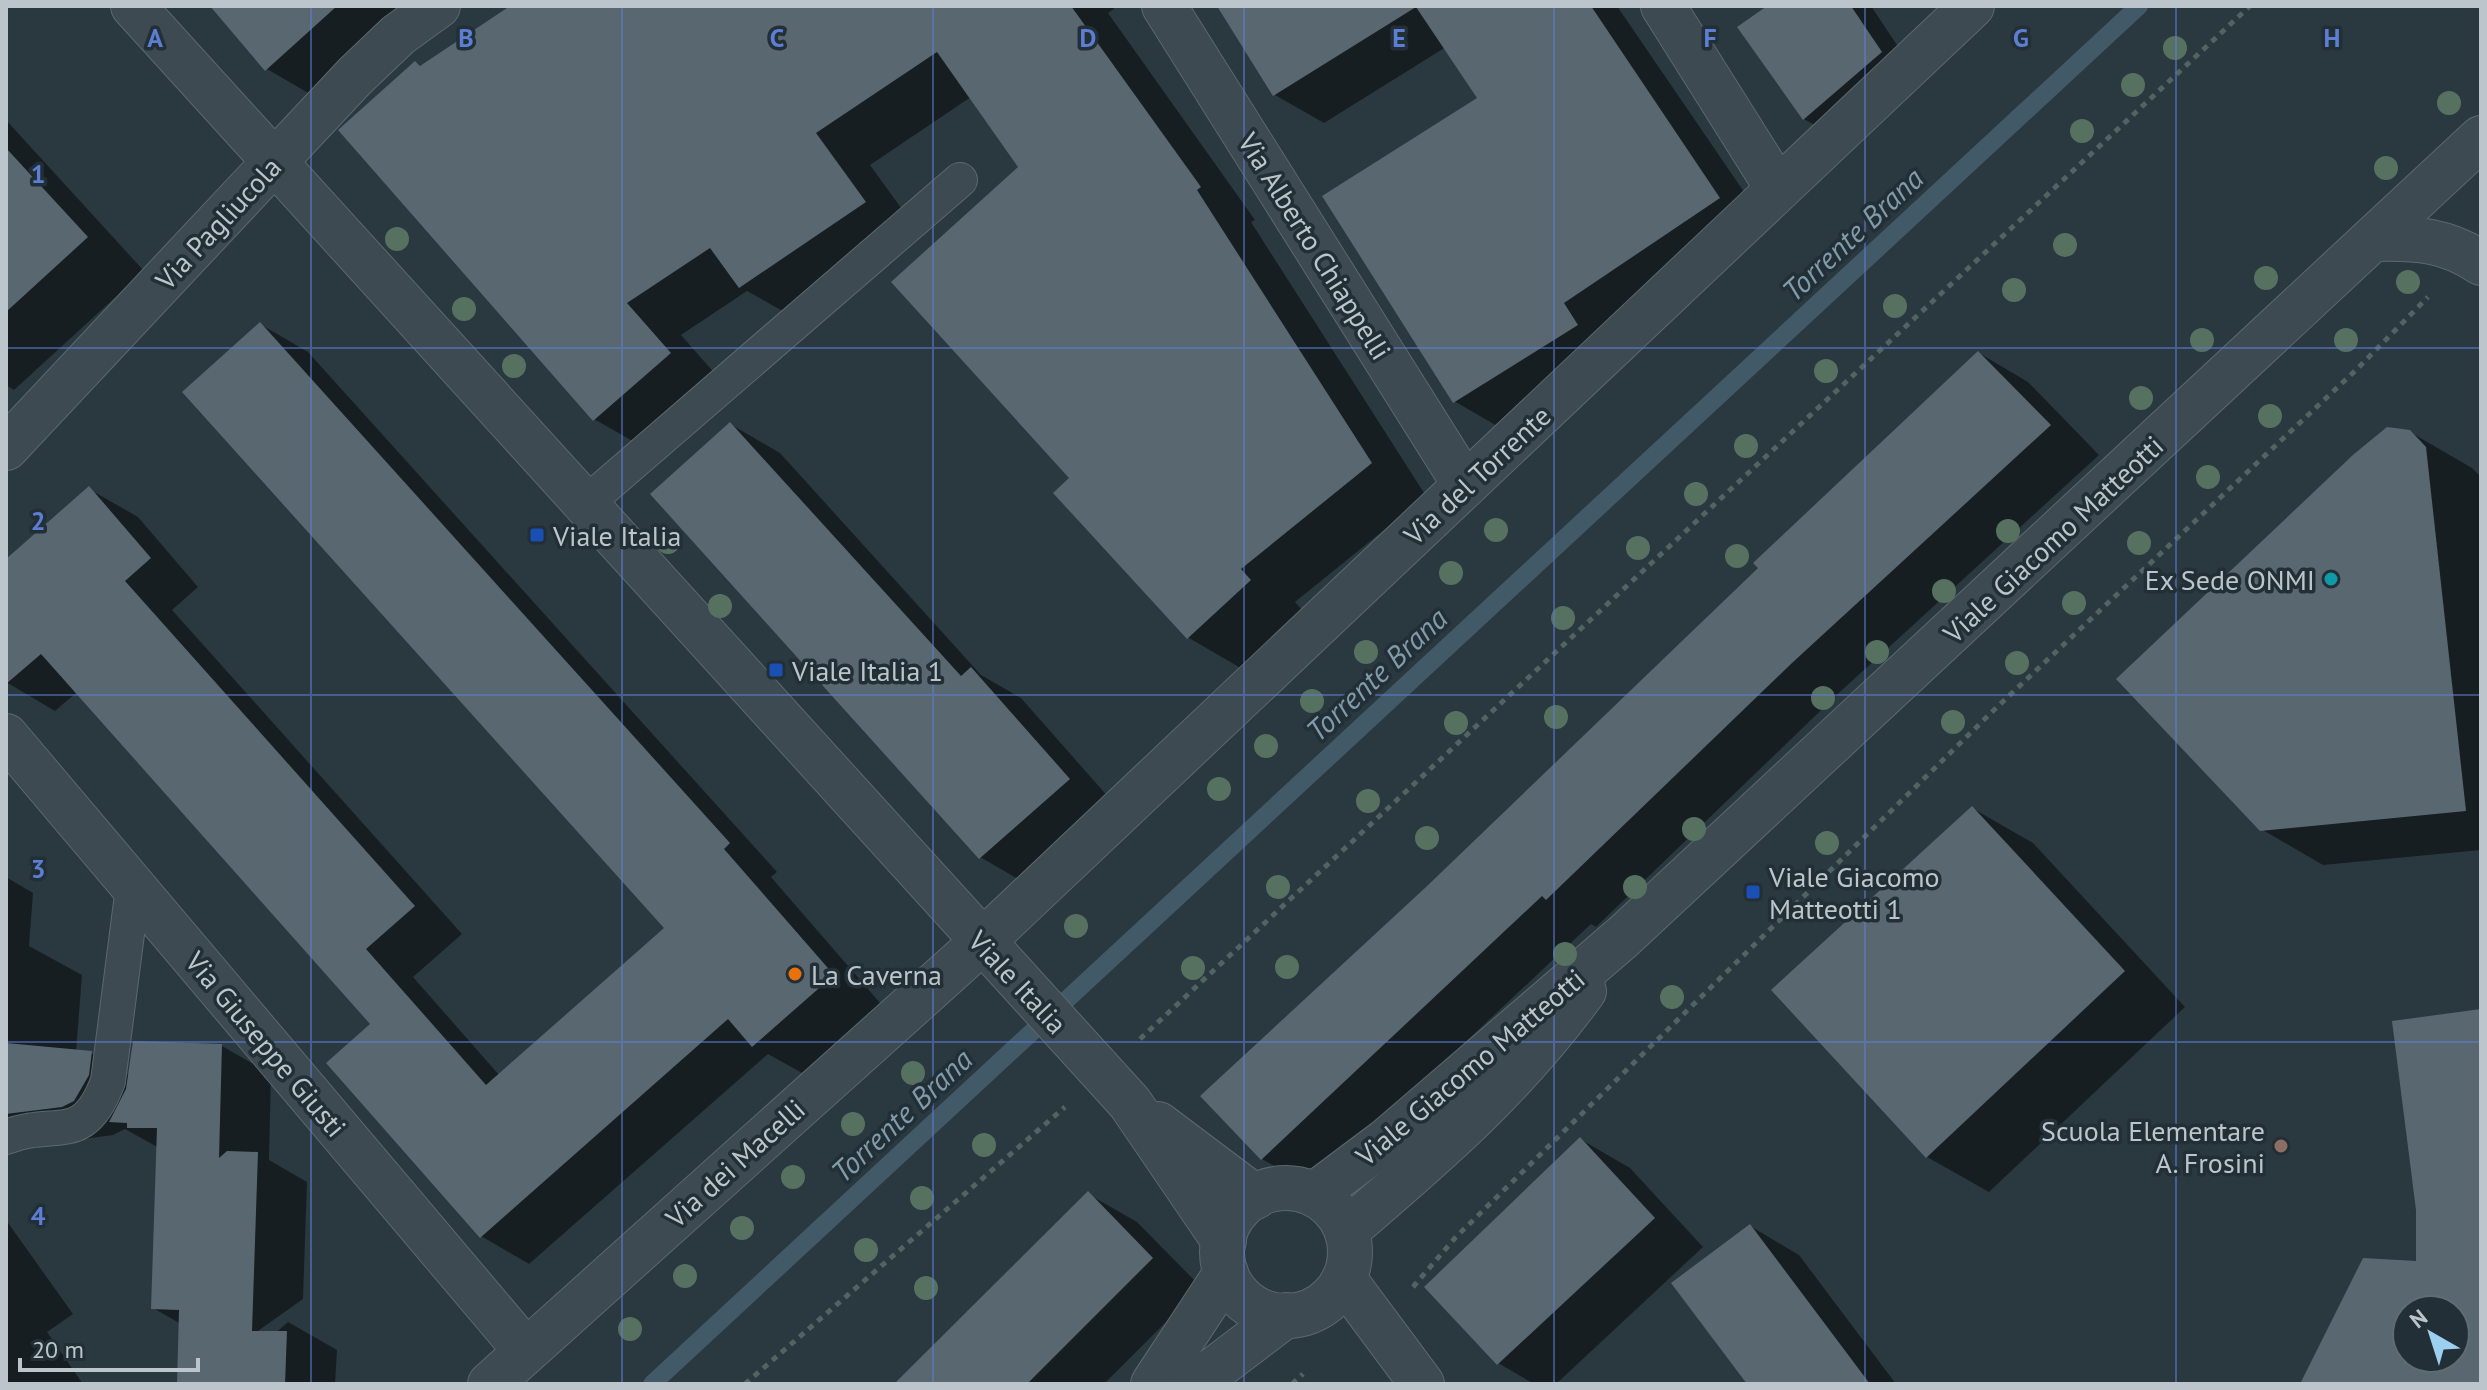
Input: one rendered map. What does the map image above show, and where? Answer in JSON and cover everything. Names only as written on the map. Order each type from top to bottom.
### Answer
[{"type":"street","name":"Viale Italia","points":[[133,6],[981,943],[1106,1077],[1255,1197]]},
{"type":"street","name":"Via Pagliucola","points":[[6,448],[355,76],[398,35],[438,6]]},
{"type":"street","name":"Via Alberto Chiappelli","points":[[1164,6],[1465,485]]},
{"type":"street","points":[[1663,6],[1778,189]]},
{"type":"street","name":"Via del Torrente","points":[[981,943],[1972,6]]},
{"type":"street","name":"Viale Giacomo Matteotti","points":[[1315,1194],[1387,1140],[1623,937],[2481,138]]},
{"type":"street","points":[[2376,239],[2432,240],[2475,259]]},
{"type":"street","name":"Via Giuseppe Giusti","points":[[6,736],[526,1351]]},
{"type":"street","name":"Viale Giacomo Matteotti","points":[[1347,1230],[1453,1139],[1529,1064],[1623,937]]},
{"type":"street","name":"Via dei Macelli","points":[[490,1384],[981,943]]},
{"type":"street","name":"Viale Italia","points":[[1106,1077],[1225,1257]]},
{"type":"street","points":[[1153,1384],[1225,1257],[1231,1220],[1255,1197],[1278,1188],[1315,1194],[1334,1209],[1347,1230],[1350,1255],[1344,1279],[1318,1306],[1286,1315],[1195,1384]]},
{"type":"street","points":[[1225,1257],[1237,1292],[1254,1306],[1286,1315]]},
{"type":"street","points":[[1344,1279],[1422,1384]]},
{"type":"lane","points":[[584,505],[960,180]]},
{"type":"lane","points":[[6,1137],[78,1123],[97,1109],[108,1081],[133,887]]},
{"type":"path","points":[[745,1384],[1106,1077],[2250,6]]},
{"type":"path","points":[[1380,1329],[1446,1248],[1489,1204],[1995,709],[2475,259]]},
{"type":"path","points":[[1292,1384],[1315,1363]]},
{"type":"building","points":[[210,6],[337,6],[265,71]]},
{"type":"building","points":[[510,6],[1071,6],[1201,187],[1197,190],[1372,463],[1241,569],[1251,580],[1187,639],[1053,493],[1069,478],[891,282],[1018,167],[937,52],[816,133],[866,202],[739,288],[710,248],[627,303],[671,353],[593,421],[338,130],[415,61],[420,66]]},
{"type":"building","points":[[1217,6],[1591,6],[1720,198],[1564,303],[1578,325],[1453,403],[1322,196],[1477,98],[1416,7],[1273,96]]},
{"type":"building","points":[[1767,6],[1851,6],[1882,52],[1803,120],[1737,27]]},
{"type":"building","points":[[6,148],[88,237],[6,312]]},
{"type":"building","points":[[260,322],[730,843],[724,849],[834,975],[752,1047],[728,1019],[480,1238],[326,1063],[370,1024],[41,654],[6,684],[6,559],[89,486],[151,558],[125,581],[415,906],[366,949],[486,1085],[664,928],[182,392]]},
{"type":"building","points":[[1978,351],[2051,425],[1792,663],[1546,900],[1542,896],[1261,1160],[1200,1096],[1426,887],[1758,568],[1753,563]]},
{"type":"building","points":[[730,422],[961,676],[971,667],[1070,779],[979,859],[650,494]]},
{"type":"building","name":"Ex Sede ONMI","points":[[2387,427],[2410,430],[2426,447],[2466,811],[2260,831],[2116,679],[2354,454]]},
{"type":"building","points":[[1972,806],[2125,971],[1926,1158],[1771,990]]},
{"type":"building","points":[[2481,1009],[2481,1384],[2300,1384],[2363,1258],[2416,1261],[2416,1210],[2392,1021]]},
{"type":"building","points":[[133,1041],[222,1044],[219,1158],[227,1151],[258,1152],[252,1331],[287,1331],[285,1384],[177,1384],[179,1310],[151,1309],[157,1128],[127,1128],[127,1123],[109,1122],[126,1089]]},
{"type":"building","points":[[6,1043],[92,1051],[89,1075],[74,1101],[62,1107],[6,1114]]},
{"type":"building","points":[[1580,1137],[1655,1218],[1497,1365],[1424,1287]]},
{"type":"building","points":[[1088,1191],[1153,1258],[1027,1384],[894,1384]]},
{"type":"building","points":[[1750,1224],[1870,1384],[1747,1384],[1671,1283]]},
{"type":"waterway","name":"Torrente Brana","points":[[652,1384],[2139,6]]},
{"type":"place","name":"Viale Italia","points":[[537,535]]},
{"type":"place","name":"Ex Sede ONMI","points":[[2331,579]]},
{"type":"place","name":"Viale Italia 1","points":[[776,670]]},
{"type":"place","name":"Viale Giacomo Matteotti 1","points":[[1753,892]]},
{"type":"place","name":"La Caverna","points":[[795,974]]},
{"type":"place","name":"Scuola Elementare A. Frosini","points":[[2281,1146]]}]
